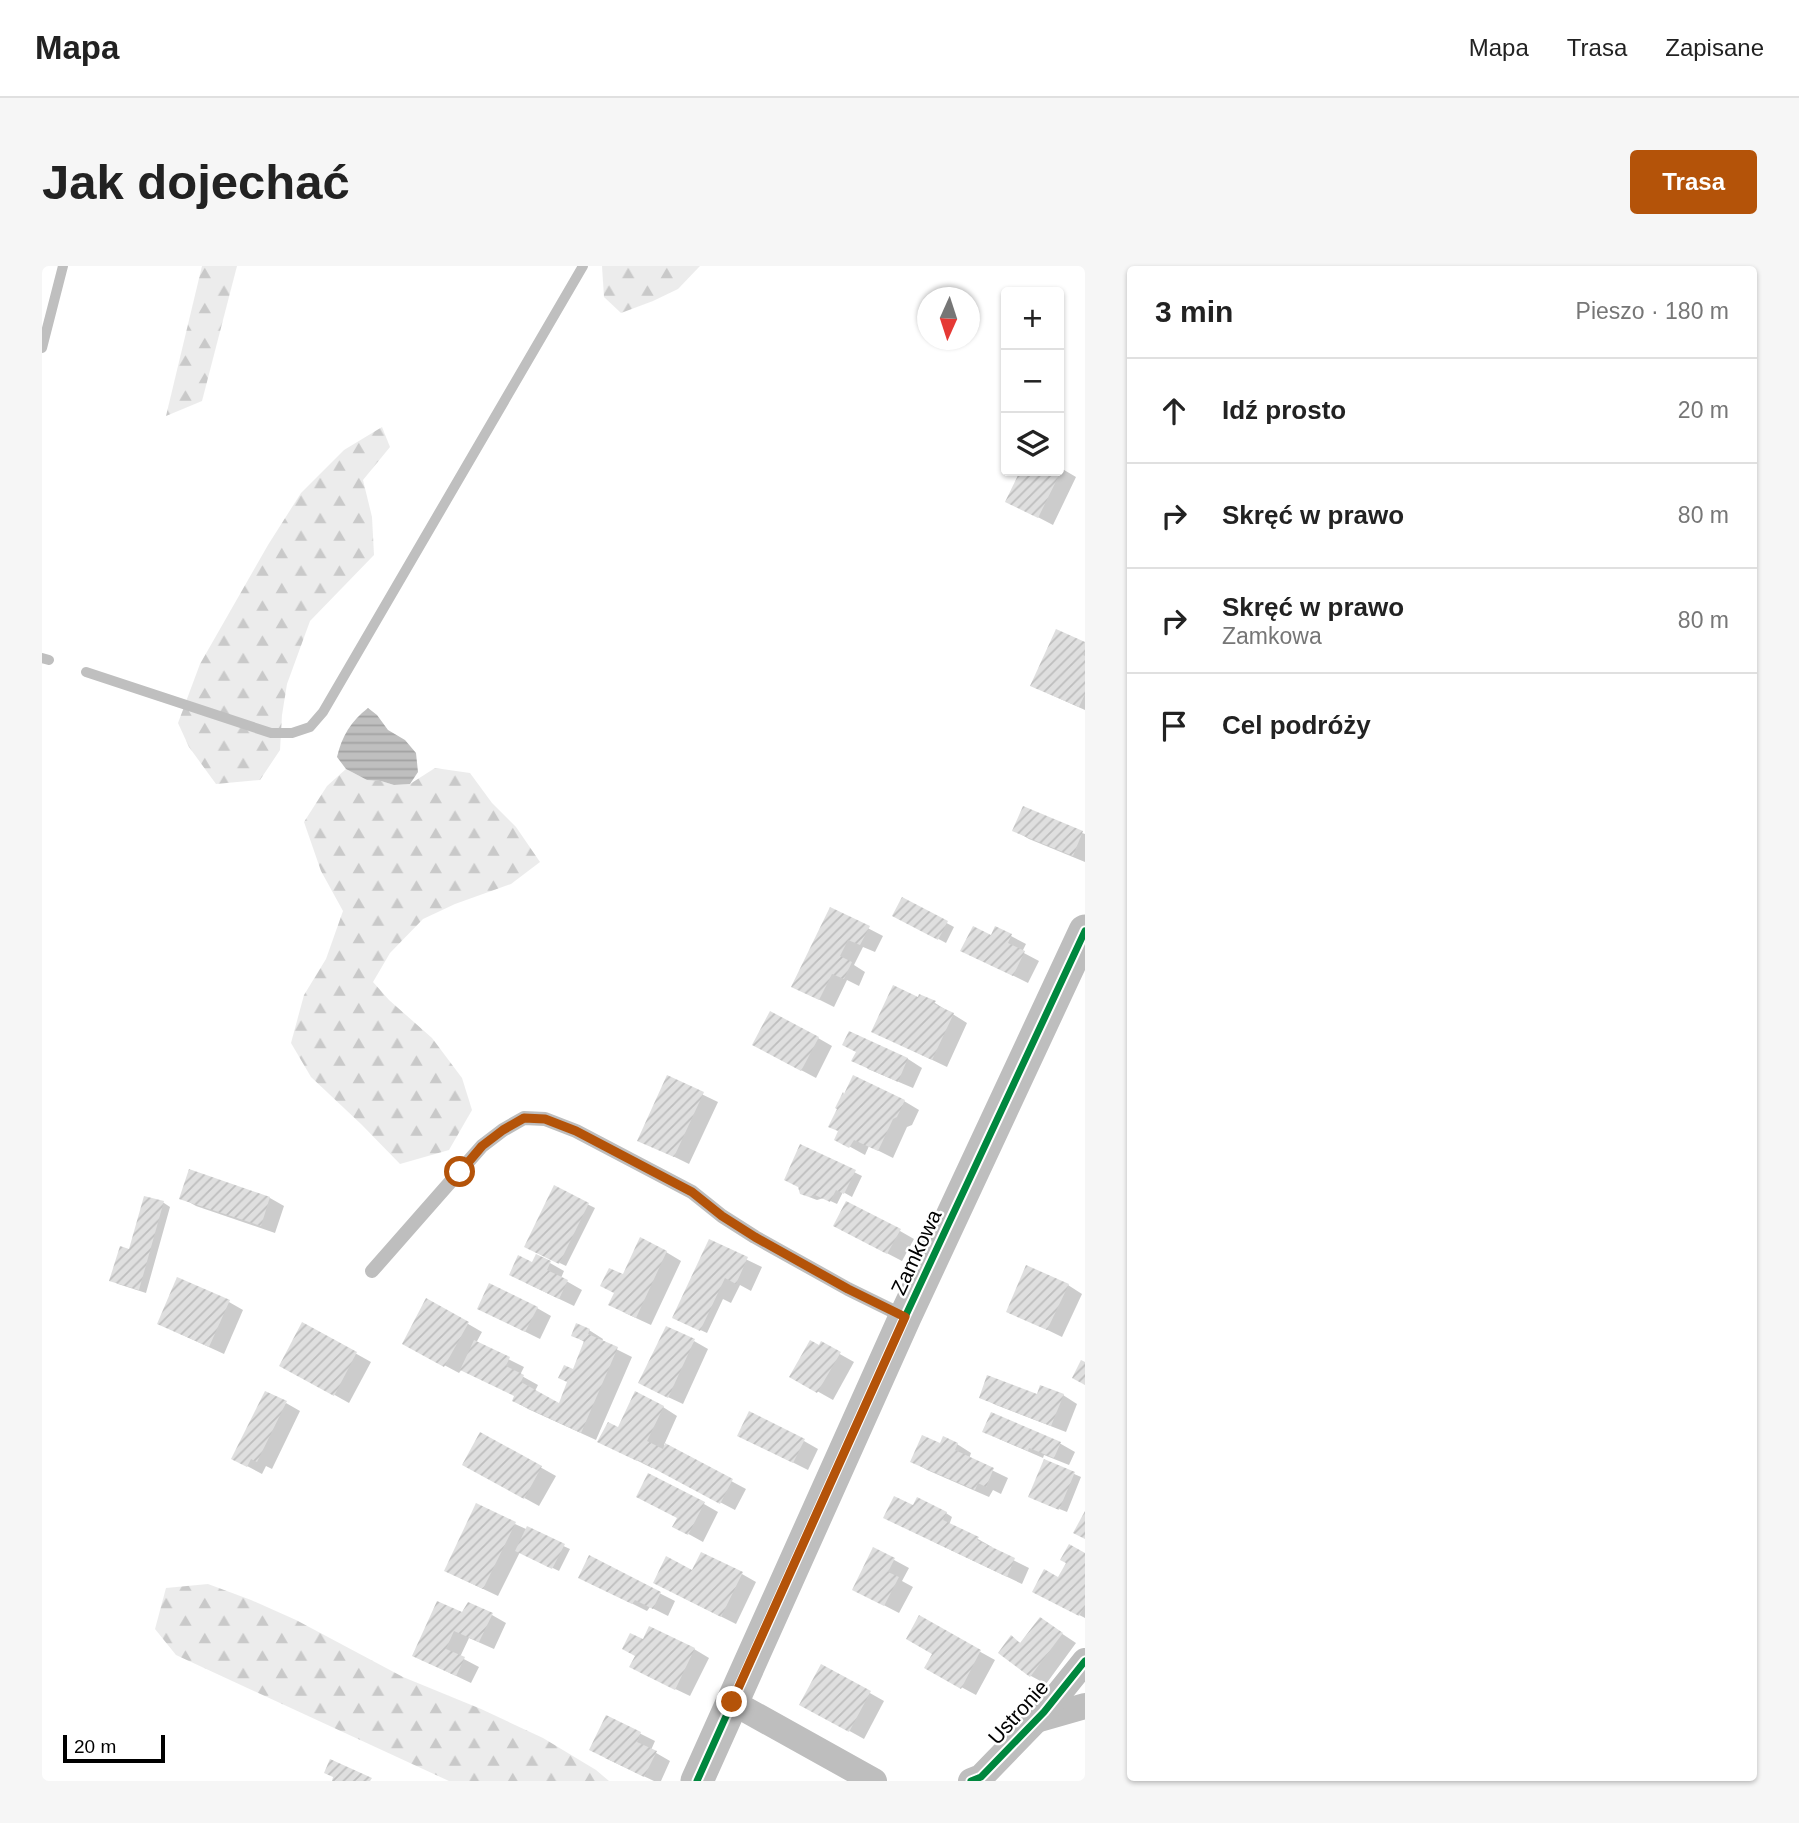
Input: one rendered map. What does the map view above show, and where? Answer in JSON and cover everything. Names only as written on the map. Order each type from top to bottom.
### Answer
[{"type":"street","name":"Zamkowa","points":[[697,1781],[905,1317],[1085,931]]},
{"type":"street","name":"Ustronie","points":[[971,1781],[981,1777],[1036,1720],[1085,1661]]},
{"type":"street","points":[[732,1702],[874,1781]]},
{"type":"street","points":[[1036,1720],[1085,1706]]},
{"type":"lane","points":[[372,1271],[482,1146],[524,1118],[545,1119],[576,1131],[692,1192],[755,1237],[848,1289],[905,1317]]},
{"type":"green space","points":[[202,266],[237,266],[202,401],[166,416]]},
{"type":"green space","points":[[602,266],[700,266],[678,289],[621,313],[604,297]]},
{"type":"green space","points":[[382,427],[390,447],[363,480],[372,517],[374,555],[310,621],[287,684],[280,750],[260,780],[216,784],[189,747],[178,723],[200,664],[301,493],[344,450]]},
{"type":"green space","points":[[435,768],[470,773],[492,803],[516,827],[540,862],[511,884],[455,904],[423,919],[390,953],[373,982],[432,1038],[462,1078],[472,1110],[449,1150],[400,1164],[311,1077],[291,1043],[304,995],[326,959],[343,911],[321,871],[304,822],[327,786],[346,769],[367,780],[394,785],[410,784]]},
{"type":"green space","points":[[208,1584],[296,1620],[403,1677],[543,1738],[596,1770],[609,1781],[449,1781],[176,1655],[155,1629],[166,1588]]},
{"type":"shaded area","points":[[368,708],[388,730],[405,740],[416,753],[418,772],[410,784],[394,785],[367,780],[346,769],[337,757],[348,729]]},
{"type":"building","points":[[1018,476],[1059,476],[1038,518],[1005,502]]},
{"type":"building","points":[[1056,629],[1085,642],[1085,694],[1079,707],[1030,686]]},
{"type":"building","points":[[1023,806],[1083,831],[1073,856],[1012,831]]},
{"type":"building","points":[[902,897],[948,921],[938,940],[892,916]]},
{"type":"building","points":[[830,907],[870,926],[860,945],[848,940],[840,956],[852,962],[844,979],[832,974],[819,1000],[791,987]]},
{"type":"building","points":[[973,926],[991,935],[995,926],[1012,934],[1008,943],[1025,951],[1013,976],[960,951]]},
{"type":"building","points":[[893,985],[918,997],[919,994],[936,1001],[934,1004],[954,1013],[932,1060],[871,1032]]},
{"type":"building","points":[[770,1011],[819,1037],[801,1071],[752,1045]]},
{"type":"building","points":[[849,1031],[908,1058],[898,1082],[851,1061],[856,1052],[842,1045]]},
{"type":"building","points":[[667,1075],[704,1092],[674,1157],[637,1141]]},
{"type":"building","points":[[853,1075],[905,1100],[878,1151],[854,1140],[849,1148],[834,1140],[838,1131],[828,1127]]},
{"type":"building","points":[[800,1144],[856,1170],[844,1194],[836,1190],[830,1202],[815,1195],[809,1197],[800,1194],[798,1187],[784,1180]]},
{"type":"building","points":[[189,1169],[270,1197],[261,1226],[179,1199]]},
{"type":"building","points":[[554,1185],[589,1203],[559,1264],[524,1247]]},
{"type":"building","points":[[144,1196],[164,1201],[139,1290],[109,1281],[120,1246],[129,1249]]},
{"type":"building","points":[[846,1201],[901,1229],[887,1254],[833,1226]]},
{"type":"building","points":[[640,1237],[667,1251],[636,1318],[608,1305],[614,1293],[600,1286],[609,1268],[623,1274]]},
{"type":"building","points":[[709,1239],[748,1257],[736,1284],[725,1278],[700,1331],[672,1318]]},
{"type":"building","points":[[536,1254],[551,1261],[547,1270],[568,1280],[559,1299],[509,1275],[518,1255],[532,1262]]},
{"type":"building","points":[[1026,1265],[1069,1284],[1047,1330],[1006,1312]]},
{"type":"building","points":[[177,1277],[230,1300],[209,1347],[157,1324]]},
{"type":"building","points":[[489,1283],[538,1307],[525,1332],[477,1309]]},
{"type":"building","points":[[426,1298],[469,1322],[444,1367],[402,1344]]},
{"type":"building","points":[[302,1322],[357,1352],[334,1396],[279,1366]]},
{"type":"building","points":[[576,1323],[590,1329],[588,1334],[618,1347],[581,1433],[512,1401],[514,1396],[460,1370],[474,1340],[510,1357],[506,1366],[524,1375],[521,1382],[559,1403],[567,1382],[558,1378],[564,1365],[573,1369],[584,1341],[571,1336]]},
{"type":"building","points":[[666,1326],[695,1339],[668,1398],[638,1383]]},
{"type":"building","points":[[810,1340],[819,1345],[821,1341],[841,1352],[817,1393],[789,1377]]},
{"type":"building","points":[[1081,1360],[1085,1362],[1085,1385],[1072,1378]]},
{"type":"building","points":[[987,1375],[1037,1394],[1040,1385],[1064,1394],[1051,1426],[979,1398]]},
{"type":"building","points":[[265,1391],[287,1401],[257,1462],[251,1459],[247,1467],[231,1459]]},
{"type":"building","points":[[635,1391],[664,1406],[647,1441],[663,1449],[665,1443],[733,1479],[720,1504],[638,1460],[597,1442],[608,1422],[618,1427]]},
{"type":"building","points":[[749,1411],[805,1439],[793,1463],[737,1436]]},
{"type":"building","points":[[991,1412],[1061,1442],[1054,1458],[1029,1448],[1028,1451],[982,1432]]},
{"type":"building","points":[[480,1432],[542,1466],[524,1499],[462,1465]]},
{"type":"building","points":[[922,1435],[940,1443],[943,1436],[958,1443],[955,1450],[994,1468],[986,1487],[978,1483],[975,1490],[910,1462]]},
{"type":"building","points":[[1044,1459],[1075,1472],[1059,1510],[1028,1497]]},
{"type":"building","points":[[648,1473],[705,1502],[688,1535],[672,1527],[677,1518],[636,1497]]},
{"type":"building","points":[[894,1496],[913,1505],[917,1497],[947,1512],[943,1520],[1015,1558],[1007,1577],[883,1518]]},
{"type":"building","points":[[476,1503],[516,1522],[483,1589],[444,1571]]},
{"type":"building","points":[[1085,1511],[1085,1539],[1073,1533]]},
{"type":"building","points":[[527,1526],[565,1544],[552,1569],[515,1551]]},
{"type":"building","points":[[1069,1544],[1085,1553],[1085,1606],[1079,1616],[1032,1592],[1044,1569],[1058,1577],[1066,1563],[1060,1560]]},
{"type":"building","points":[[873,1547],[895,1558],[888,1572],[899,1577],[884,1606],[852,1590]]},
{"type":"building","points":[[701,1552],[743,1572],[721,1617],[653,1583],[666,1556],[692,1570]]},
{"type":"building","points":[[589,1555],[661,1592],[653,1609],[635,1600],[632,1604],[578,1578]]},
{"type":"building","points":[[437,1601],[462,1612],[468,1602],[493,1613],[479,1642],[454,1631],[446,1649],[465,1657],[456,1676],[412,1656]]},
{"type":"building","points":[[919,1615],[981,1650],[961,1689],[924,1668],[932,1654],[906,1639]]},
{"type":"building","points":[[1040,1617],[1063,1633],[1030,1677],[998,1653],[1011,1635],[1020,1643]]},
{"type":"building","points":[[649,1626],[695,1648],[675,1690],[629,1667],[635,1656],[622,1649],[630,1633],[643,1639]]},
{"type":"building","points":[[821,1664],[871,1691],[849,1732],[799,1705]]},
{"type":"building","points":[[606,1715],[641,1732],[637,1742],[657,1751],[644,1777],[589,1750]]},
{"type":"building","points":[[330,1759],[372,1778],[370,1781],[332,1781],[333,1777],[324,1773]]},
{"type":"waterway","points":[[42,348],[63,266]]},
{"type":"waterway","points":[[86,672],[271,733],[292,733],[310,727],[323,712],[583,266]]},
{"type":"waterway","points":[[42,658],[49,660]]},
{"type":"cycle path","points":[[697,1781],[905,1317],[1085,931]]},
{"type":"cycle path","points":[[971,1781],[981,1777],[1044,1712],[1085,1661]]},
{"type":"route","points":[[460,1172],[482,1146],[503,1130],[524,1118],[545,1119],[576,1131],[692,1192],[755,1237],[848,1289],[905,1317],[732,1702]]}]
